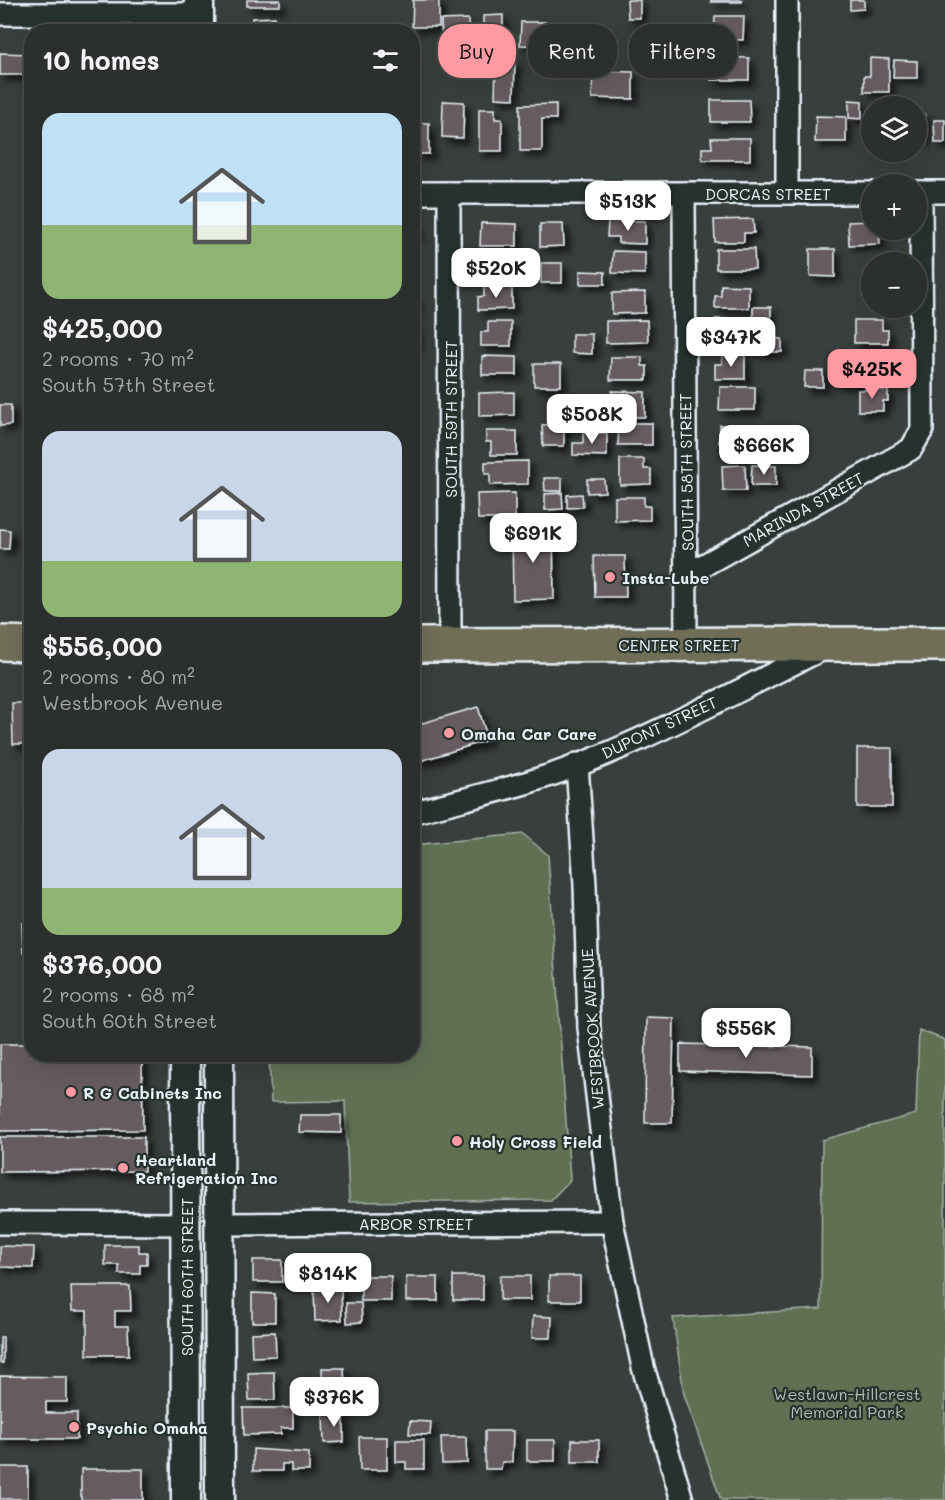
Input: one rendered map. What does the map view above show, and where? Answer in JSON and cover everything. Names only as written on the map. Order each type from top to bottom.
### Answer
[{"type":"main road","points":[[0,643],[24,644]]},
{"type":"main road","name":"CENTER STREET","points":[[420,645],[945,644]]},
{"type":"main road","name":"SOUTH 60TH STREET","points":[[219,1062],[220,1500]]},
{"type":"main road","points":[[185,1064],[197,1097],[199,1192],[210,1216],[220,1224]]},
{"type":"main road","name":"SOUTH 60TH STREET","points":[[185,1064],[186,1500]]},
{"type":"main road","points":[[186,1224],[197,1230],[202,1238],[204,1342],[220,1364]]},
{"type":"street","points":[[787,0],[787,193]]},
{"type":"street","points":[[0,14],[199,15]]},
{"type":"street","name":"DORCAS STREET","points":[[420,193],[861,192]]},
{"type":"street","points":[[927,192],[945,192]]},
{"type":"street","name":"SOUTH 59TH STREET","points":[[449,193],[450,645]]},
{"type":"street","name":"SOUTH 58TH STREET","points":[[684,193],[685,511],[688,574],[686,644]]},
{"type":"street","name":"MARINDA STREET","points":[[688,574],[911,449],[917,443],[922,430],[920,240]]},
{"type":"street","name":"DUPONT STREET","points":[[420,811],[533,781],[577,764],[630,742],[831,645]]},
{"type":"street","name":"WESTBROOK AVENUE","points":[[577,764],[585,885],[589,1028],[612,1222],[643,1367],[682,1500]]},
{"type":"street","name":"ARBOR STREET","points":[[220,1224],[612,1222]]},
{"type":"street","points":[[0,1223],[186,1224]]},
{"type":"green space","name":"Holy Cross Field","points":[[523,834],[548,855],[570,1180],[551,1200],[349,1202],[345,1101],[271,1102],[269,1062],[420,1062],[420,844]]},
{"type":"green space","name":"Westlawn-Hillcrest Memorial Park","points":[[919,1030],[945,1040],[945,1500],[721,1500],[684,1394],[673,1318],[821,1309],[822,1140],[916,1114]]},
{"type":"building","points":[[247,0],[280,0],[280,6],[247,6]]},
{"type":"building","points":[[413,0],[439,0],[438,27],[420,27],[420,24],[412,24]]},
{"type":"building","points":[[627,0],[640,0],[640,18],[628,18]]},
{"type":"building","points":[[711,0],[742,0],[742,2],[711,2]]},
{"type":"building","points":[[850,0],[864,0],[864,9],[850,10]]},
{"type":"building","points":[[503,15],[503,24],[483,24],[483,16]]},
{"type":"building","points":[[715,16],[744,16],[743,40],[737,40],[737,24],[715,24]]},
{"type":"building","points":[[275,17],[275,24],[252,24],[252,18]]},
{"type":"building","points":[[468,19],[468,24],[441,24],[441,20]]},
{"type":"building","points":[[521,22],[545,22],[545,24],[528,24],[528,45],[520,45]]},
{"type":"building","points":[[0,53],[24,54],[24,75],[0,75]]},
{"type":"building","points":[[737,58],[749,58],[749,80],[711,80],[711,78],[737,78]]},
{"type":"building","points":[[870,58],[889,59],[889,92],[864,92],[864,76],[870,76]]},
{"type":"building","points":[[894,60],[917,61],[917,78],[893,78]]},
{"type":"building","points":[[617,72],[629,72],[629,78],[633,78],[633,99],[592,98],[593,78],[617,78]]},
{"type":"building","points":[[496,78],[515,78],[514,99],[495,98]]},
{"type":"building","points":[[711,100],[749,100],[750,122],[711,122]]},
{"type":"building","points":[[849,100],[861,101],[861,119],[849,118]]},
{"type":"building","points":[[443,101],[464,102],[463,138],[442,137]]},
{"type":"building","points":[[556,104],[556,119],[542,119],[542,151],[520,151],[520,105]]},
{"type":"building","points":[[479,109],[495,109],[495,119],[502,119],[502,151],[479,151]]},
{"type":"building","points":[[816,116],[846,117],[846,142],[815,142]]},
{"type":"building","points":[[934,120],[945,120],[945,143],[935,143]]},
{"type":"building","points":[[420,123],[429,123],[429,154],[420,154]]},
{"type":"building","points":[[711,138],[750,138],[750,160],[702,160],[702,148],[712,148]]},
{"type":"building","points":[[753,219],[754,233],[744,233],[744,242],[715,242],[714,220]]},
{"type":"building","points":[[608,221],[645,221],[645,244],[618,243],[618,237],[607,237]]},
{"type":"building","points":[[861,221],[861,240],[880,240],[880,244],[849,245],[848,222]]},
{"type":"building","points":[[481,223],[517,224],[517,246],[480,246]]},
{"type":"building","points":[[540,224],[563,224],[564,246],[540,247]]},
{"type":"building","points":[[716,249],[754,249],[755,269],[716,269]]},
{"type":"building","points":[[810,249],[835,249],[835,277],[810,276]]},
{"type":"building","points":[[613,251],[645,252],[645,274],[612,273]]},
{"type":"building","points":[[479,252],[525,254],[524,276],[478,274]]},
{"type":"building","points":[[541,263],[562,263],[562,283],[541,283]]},
{"type":"building","points":[[580,271],[605,272],[605,284],[580,284]]},
{"type":"building","points":[[721,285],[749,286],[749,308],[715,308],[715,296],[721,296]]},
{"type":"building","points":[[484,287],[512,287],[512,309],[478,310],[478,297],[484,296]]},
{"type":"building","points":[[645,292],[645,313],[612,314],[612,293]]},
{"type":"building","points":[[753,307],[771,307],[771,318],[753,318]]},
{"type":"building","points":[[715,319],[756,320],[755,332],[746,331],[746,344],[721,343],[722,334],[714,334]]},
{"type":"building","points":[[647,320],[648,342],[606,343],[606,321]]},
{"type":"building","points":[[854,320],[882,320],[882,330],[888,330],[888,343],[854,343]]},
{"type":"building","points":[[488,322],[511,322],[511,346],[481,346],[481,332],[488,332]]},
{"type":"building","points":[[572,334],[592,334],[592,354],[572,353]]},
{"type":"building","points":[[761,338],[782,339],[782,352],[761,352]]},
{"type":"building","points":[[722,355],[745,355],[745,379],[715,379],[715,364],[722,364]]},
{"type":"building","points":[[482,356],[517,357],[517,375],[482,375]]},
{"type":"building","points":[[611,357],[642,357],[642,366],[647,366],[647,380],[610,380]]},
{"type":"building","points":[[836,357],[883,357],[883,382],[836,382]]},
{"type":"building","points":[[534,364],[561,364],[561,386],[534,386]]},
{"type":"building","points":[[805,371],[823,371],[823,387],[804,387]]},
{"type":"building","points":[[720,387],[755,387],[755,410],[719,410]]},
{"type":"building","points":[[858,390],[888,390],[888,401],[883,401],[883,411],[858,411]]},
{"type":"building","points":[[612,391],[645,392],[645,417],[612,417]]},
{"type":"building","points":[[514,392],[514,415],[479,416],[479,393]]},
{"type":"building","points":[[0,405],[11,405],[11,425],[0,426]]},
{"type":"building","points":[[619,423],[652,423],[652,445],[618,445]]},
{"type":"building","points":[[564,424],[564,446],[543,446],[542,425]]},
{"type":"building","points":[[720,425],[759,425],[759,443],[746,443],[746,454],[728,454],[728,443],[719,443]]},
{"type":"building","points":[[486,431],[517,431],[517,455],[491,455],[491,442],[486,442]]},
{"type":"building","points":[[583,433],[607,433],[607,456],[573,455],[573,443],[583,443]]},
{"type":"building","points":[[620,459],[644,459],[644,469],[651,469],[651,484],[620,485]]},
{"type":"building","points":[[528,461],[528,484],[490,485],[490,474],[485,474],[485,462]]},
{"type":"building","points":[[745,465],[746,491],[723,491],[722,466]]},
{"type":"building","points":[[752,465],[776,466],[776,486],[751,486]]},
{"type":"building","points":[[544,478],[562,478],[562,491],[545,491]]},
{"type":"building","points":[[587,479],[604,479],[605,492],[587,493]]},
{"type":"building","points":[[515,493],[515,519],[478,519],[477,494]]},
{"type":"building","points":[[562,493],[563,509],[545,510],[545,494]]},
{"type":"building","points":[[582,494],[583,507],[567,508],[567,495]]},
{"type":"building","points":[[615,497],[644,497],[644,506],[650,506],[650,520],[615,521]]},
{"type":"building","points":[[553,528],[554,599],[513,600],[512,529]]},
{"type":"building","points":[[0,529],[10,530],[9,549],[0,549]]},
{"type":"building","name":"Insta-Lube","points":[[594,556],[625,556],[626,597],[595,597]]},
{"type":"building","points":[[12,703],[24,703],[24,744],[13,744]]},
{"type":"building","name":"Omaha Car Care","points":[[478,707],[488,740],[420,761],[420,724]]},
{"type":"building","points":[[857,748],[892,748],[892,807],[857,807]]},
{"type":"building","points":[[22,923],[24,923],[24,953]]},
{"type":"building","points":[[646,1017],[674,1018],[672,1123],[645,1123]]},
{"type":"building","name":"R G Cabinets Inc","points":[[0,1044],[24,1044],[24,1062],[142,1062],[143,1130],[0,1131]]},
{"type":"building","points":[[680,1044],[812,1047],[812,1075],[680,1071]]},
{"type":"building","points":[[300,1115],[341,1115],[341,1133],[299,1132]]},
{"type":"building","points":[[0,1137],[144,1137],[144,1171],[0,1172]]},
{"type":"building","points":[[105,1245],[139,1245],[139,1252],[147,1252],[147,1265],[140,1265],[140,1274],[119,1274],[119,1265],[105,1265]]},
{"type":"building","points":[[0,1246],[34,1247],[33,1268],[0,1267]]},
{"type":"building","points":[[253,1260],[282,1260],[282,1282],[253,1282]]},
{"type":"building","points":[[296,1264],[319,1264],[319,1283],[295,1283]]},
{"type":"building","points":[[361,1276],[391,1276],[391,1301],[361,1301]]},
{"type":"building","points":[[453,1276],[483,1276],[483,1300],[453,1300]]},
{"type":"building","points":[[500,1276],[530,1276],[530,1300],[500,1300]]},
{"type":"building","points":[[549,1276],[580,1276],[580,1301],[549,1301]]},
{"type":"building","points":[[406,1277],[438,1277],[438,1301],[406,1301]]},
{"type":"building","points":[[71,1286],[130,1286],[131,1311],[115,1311],[115,1326],[128,1326],[129,1355],[87,1355],[87,1311],[72,1311]]},
{"type":"building","points":[[341,1288],[342,1320],[315,1321],[314,1289]]},
{"type":"building","points":[[252,1293],[275,1294],[275,1322],[252,1322]]},
{"type":"building","points":[[346,1303],[361,1303],[362,1322],[347,1323]]},
{"type":"building","points":[[533,1316],[552,1317],[551,1338],[532,1338]]},
{"type":"building","points":[[275,1332],[276,1356],[252,1357],[251,1333]]},
{"type":"building","points":[[0,1337],[3,1337],[3,1363],[0,1363]]},
{"type":"building","points":[[322,1368],[344,1368],[345,1390],[322,1391]]},
{"type":"building","points":[[274,1372],[275,1400],[249,1400],[248,1373]]},
{"type":"building","points":[[0,1376],[67,1377],[67,1402],[46,1402],[46,1413],[77,1413],[77,1439],[0,1439]]},
{"type":"building","points":[[243,1408],[293,1408],[293,1428],[281,1428],[281,1434],[244,1435]]},
{"type":"building","points":[[323,1414],[344,1414],[344,1442],[324,1443]]},
{"type":"building","points":[[410,1421],[431,1422],[430,1435],[409,1434]]},
{"type":"building","points":[[485,1431],[513,1431],[512,1462],[502,1462],[501,1469],[485,1469]]},
{"type":"building","points":[[359,1437],[387,1437],[387,1470],[360,1470]]},
{"type":"building","points":[[441,1437],[466,1437],[467,1463],[442,1464]]},
{"type":"building","points":[[396,1440],[424,1440],[424,1469],[406,1469],[406,1462],[396,1462]]},
{"type":"building","points":[[527,1440],[555,1440],[555,1461],[527,1461]]},
{"type":"building","points":[[572,1440],[599,1440],[599,1462],[572,1462]]},
{"type":"building","points":[[253,1449],[309,1453],[309,1471],[291,1471],[291,1464],[282,1464],[282,1471],[253,1471]]},
{"type":"building","points":[[0,1467],[28,1467],[28,1499],[0,1499]]},
{"type":"building","points":[[81,1469],[143,1469],[143,1500],[81,1500]]},
{"type":"place","name":"Insta-Lube","points":[[610,577]]},
{"type":"place","name":"Omaha Car Care","points":[[449,733]]},
{"type":"place","name":"R G Cabinets Inc","points":[[71,1092]]},
{"type":"place","name":"Holy Cross Field","points":[[457,1141]]},
{"type":"place","name":"Heartland Refrigeration Inc","points":[[123,1168]]},
{"type":"place","name":"Psychic Omaha","points":[[74,1427]]}]
